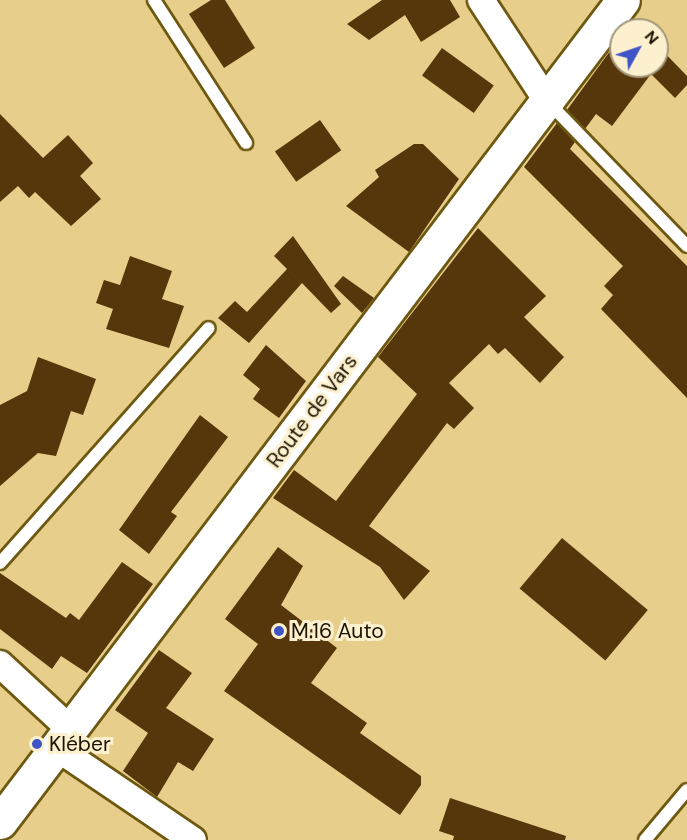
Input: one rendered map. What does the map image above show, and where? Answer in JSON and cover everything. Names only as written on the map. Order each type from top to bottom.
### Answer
[{"type":"main road","name":"Route de Vars","points":[[0,822],[623,0]]},
{"type":"street","points":[[481,0],[547,101]]},
{"type":"street","points":[[0,664],[64,739],[193,840]]},
{"type":"lane","points":[[154,0],[246,143]]},
{"type":"lane","points":[[547,101],[687,246]]},
{"type":"lane","points":[[0,563],[209,328]]},
{"type":"lane","points":[[645,840],[687,790]]},
{"type":"building","points":[[211,0],[225,0],[255,48],[224,68],[189,14]]},
{"type":"building","points":[[382,0],[450,0],[460,17],[421,42],[405,15],[369,40],[347,24]]},
{"type":"building","points":[[442,48],[494,86],[474,113],[422,76]]},
{"type":"building","points":[[609,52],[609,78],[648,78],[612,126],[596,114],[585,129],[567,110]]},
{"type":"building","points":[[669,57],[687,76],[687,85],[675,98],[655,78],[669,78]]},
{"type":"building","points":[[0,114],[43,158],[68,135],[93,163],[80,176],[101,199],[71,226],[35,192],[29,198],[18,186],[0,202]]},
{"type":"building","points":[[320,120],[341,150],[296,182],[275,152]]},
{"type":"building","points":[[557,123],[575,142],[570,149],[687,266],[687,398],[601,309],[613,295],[604,286],[623,266],[524,167]]},
{"type":"building","points":[[414,144],[423,144],[459,179],[409,252],[346,206],[379,177],[375,170]]},
{"type":"building","points":[[478,228],[546,296],[524,317],[564,357],[540,383],[505,348],[498,354],[489,344],[449,383],[474,408],[454,429],[447,423],[369,526],[430,571],[404,600],[380,567],[273,498],[294,470],[336,501],[417,394],[378,357]]},
{"type":"building","points":[[293,236],[341,304],[331,313],[302,283],[249,343],[218,318],[235,301],[247,312],[287,269],[274,256]]},
{"type":"building","points":[[130,256],[172,271],[162,299],[184,306],[169,348],[106,329],[113,309],[96,303],[104,280],[120,285]]},
{"type":"building","points":[[343,276],[374,298],[362,313],[334,286]]},
{"type":"building","points":[[266,345],[306,381],[279,418],[253,399],[260,389],[243,375]]},
{"type":"building","points":[[38,357],[96,379],[83,415],[71,411],[56,456],[38,453],[0,486],[0,405],[27,391]]},
{"type":"building","points":[[200,415],[228,437],[171,512],[177,516],[149,554],[119,530]]},
{"type":"building","points":[[562,538],[648,610],[605,661],[520,589]]},
{"type":"building","points":[[278,547],[303,566],[281,605],[337,648],[311,683],[367,723],[360,733],[421,776],[421,785],[400,815],[224,691],[258,644],[225,619]]},
{"type":"building","points":[[122,562],[153,584],[87,673],[61,656],[52,669],[0,629],[0,573],[66,618],[70,613],[79,620]]},
{"type":"building","points":[[159,650],[192,673],[166,708],[214,739],[193,771],[178,762],[157,797],[123,771],[148,733],[115,710]]},
{"type":"building","points":[[450,798],[566,836],[565,840],[453,840],[454,836],[439,831]]},
{"type":"place","name":"M.16 Auto","points":[[279,631]]},
{"type":"place","name":"Kléber","points":[[37,744]]}]
